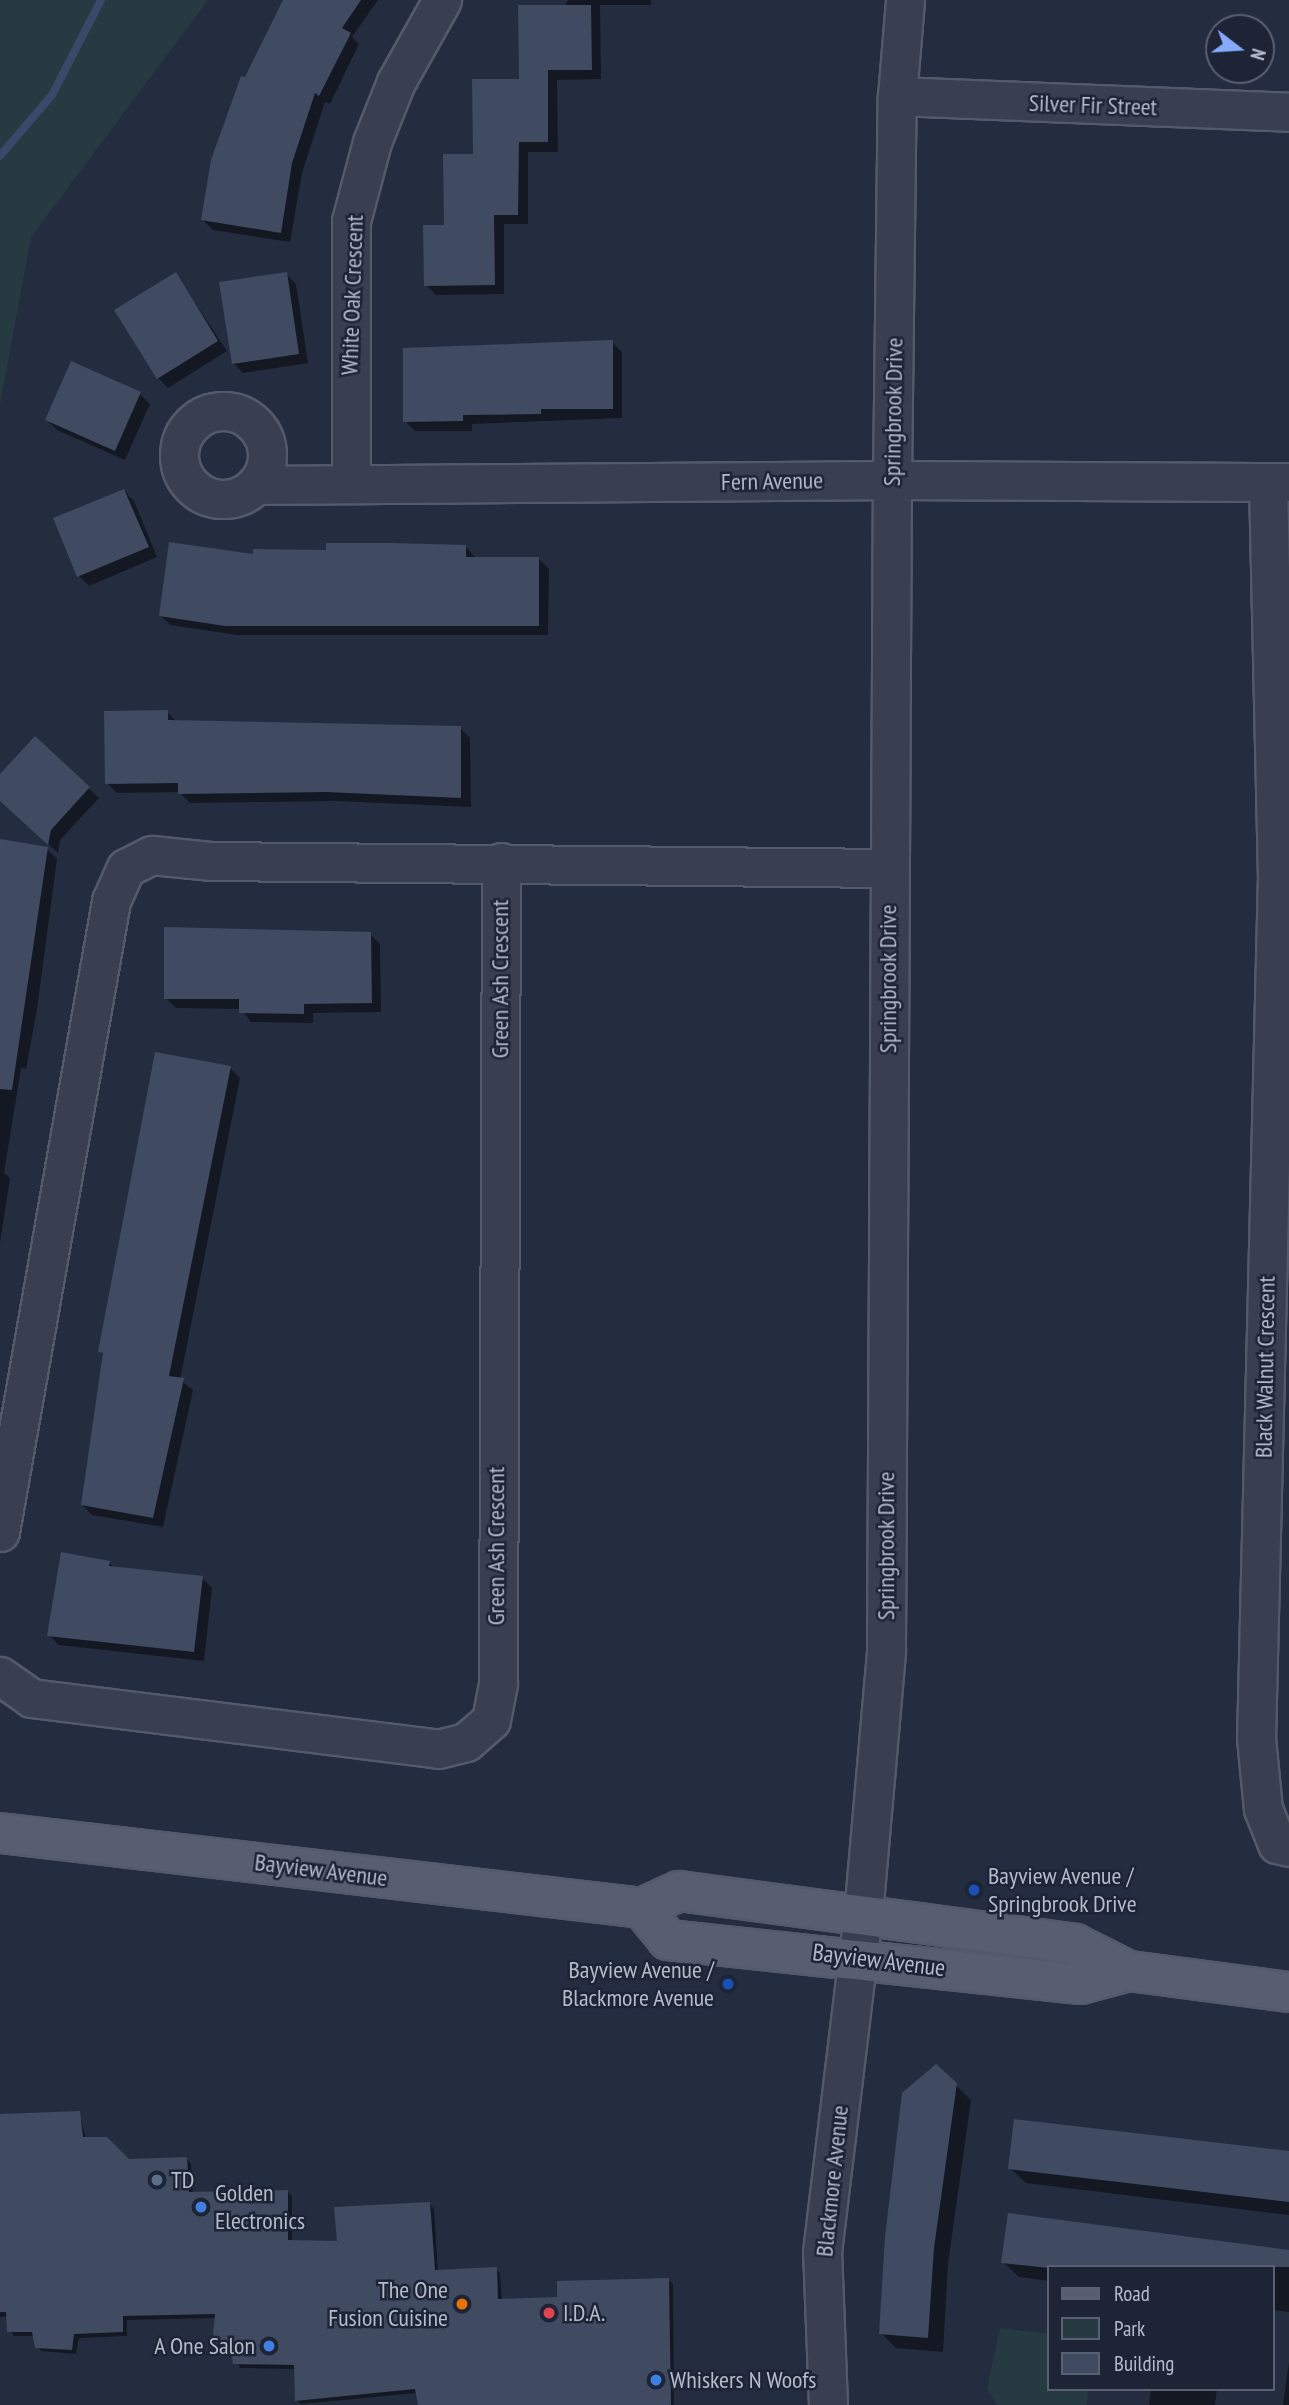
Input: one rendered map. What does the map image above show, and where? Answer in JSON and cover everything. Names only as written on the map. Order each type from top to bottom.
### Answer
[{"type":"main road","name":"Bayview Avenue","points":[[0,1833],[642,1908],[679,1891],[1075,1944],[1129,1971],[1289,1992]]},
{"type":"main road","name":"Bayview Avenue","points":[[642,1908],[668,1940],[855,1957],[1081,1984],[1129,1971]]},
{"type":"street","name":"White Oak Crescent","points":[[351,482],[351,221],[372,142],[396,82],[442,0]]},
{"type":"street","name":"Springbrook Drive","points":[[855,1957],[863,1915],[886,1651],[892,480],[897,96],[905,0]]},
{"type":"street","name":"Silver Fir Street","points":[[897,96],[1289,112]]},
{"type":"street","name":"Fern Avenue","points":[[255,485],[351,482],[892,480],[1279,482]]},
{"type":"street","name":"Black Walnut Crescent","points":[[1279,482],[1283,876],[1256,1738],[1263,1809],[1277,1844],[1289,1847]]},
{"type":"street","points":[[0,1532],[111,901],[126,868],[152,855],[210,861],[889,868]]},
{"type":"street","name":"Green Ash Crescent","points":[[0,1676],[31,1698],[438,1749],[466,1742],[491,1720],[498,1683],[501,862]]},
{"type":"street","name":"Blackmore Avenue","points":[[828,2405],[822,2252],[855,1957]]},
{"type":"green space","points":[[0,0],[208,0],[31,237],[0,404]]},
{"type":"green space","points":[[1000,2328],[1048,2334],[1048,2391],[1088,2391],[1087,2405],[997,2405],[987,2388]]},
{"type":"building","points":[[283,0],[361,0],[342,28],[351,33],[319,96],[315,93],[292,163],[281,233],[201,220],[211,160],[241,76],[245,77]]},
{"type":"building","points":[[518,5],[591,5],[592,70],[548,70],[548,142],[519,142],[518,215],[494,215],[495,285],[424,286],[423,225],[444,225],[443,154],[473,154],[472,79],[519,79]]},
{"type":"building","points":[[176,272],[218,341],[157,379],[114,310]]},
{"type":"building","points":[[287,272],[299,354],[232,364],[219,282]]},
{"type":"building","points":[[613,340],[613,409],[541,409],[541,414],[463,415],[463,421],[403,422],[403,348]]},
{"type":"building","points":[[71,361],[141,392],[115,451],[45,420]]},
{"type":"building","points":[[124,489],[149,547],[77,577],[53,518]]},
{"type":"building","points":[[169,542],[253,554],[253,549],[326,550],[326,543],[466,545],[466,557],[539,557],[539,626],[225,626],[159,616]]},
{"type":"building","points":[[168,710],[168,720],[461,726],[461,798],[326,792],[178,794],[178,783],[105,784],[104,711]]},
{"type":"building","points":[[35,736],[90,787],[51,830],[48,845],[0,801],[0,774]]},
{"type":"building","points":[[0,839],[48,847],[12,1090],[0,1089]]},
{"type":"building","points":[[164,927],[371,932],[372,1003],[304,1004],[304,1014],[239,1013],[239,999],[164,999]]},
{"type":"building","points":[[155,1052],[231,1066],[169,1376],[184,1378],[153,1518],[81,1505],[103,1353],[98,1352]]},
{"type":"building","points":[[61,1552],[110,1561],[109,1566],[203,1576],[194,1652],[47,1636]]},
{"type":"building","points":[[936,2064],[957,2083],[934,2248],[928,2338],[879,2334],[885,2237],[902,2093]]},
{"type":"building","points":[[80,2111],[83,2137],[107,2137],[129,2159],[187,2157],[189,2192],[288,2190],[288,2240],[337,2241],[334,2207],[430,2202],[435,2270],[497,2267],[498,2299],[557,2297],[557,2281],[669,2278],[671,2405],[418,2405],[415,2389],[295,2401],[294,2365],[233,2364],[231,2349],[212,2346],[215,2314],[123,2316],[123,2332],[74,2334],[72,2350],[35,2348],[32,2332],[7,2332],[6,2312],[0,2312],[0,2114]]},
{"type":"building","points":[[1014,2119],[1289,2151],[1289,2202],[1008,2169]]},
{"type":"building","points":[[1008,2213],[1289,2250],[1289,2267],[1048,2265],[1048,2268],[1001,2263]]},
{"type":"waterway","points":[[0,156],[52,95],[101,0]]},
{"type":"place","name":"Bayview Avenue / Springbrook Drive","points":[[974,1890]]},
{"type":"place","name":"Bayview Avenue / Blackmore Avenue","points":[[728,1984]]},
{"type":"place","name":"TD","points":[[157,2180]]},
{"type":"place","name":"Golden Electronics","points":[[201,2207]]},
{"type":"place","name":"The One Fusion Cuisine","points":[[462,2304]]},
{"type":"place","name":"I.D.A.","points":[[549,2313]]},
{"type":"place","name":"A One Salon","points":[[269,2346]]},
{"type":"place","name":"Whiskers N Woofs","points":[[656,2380]]}]
